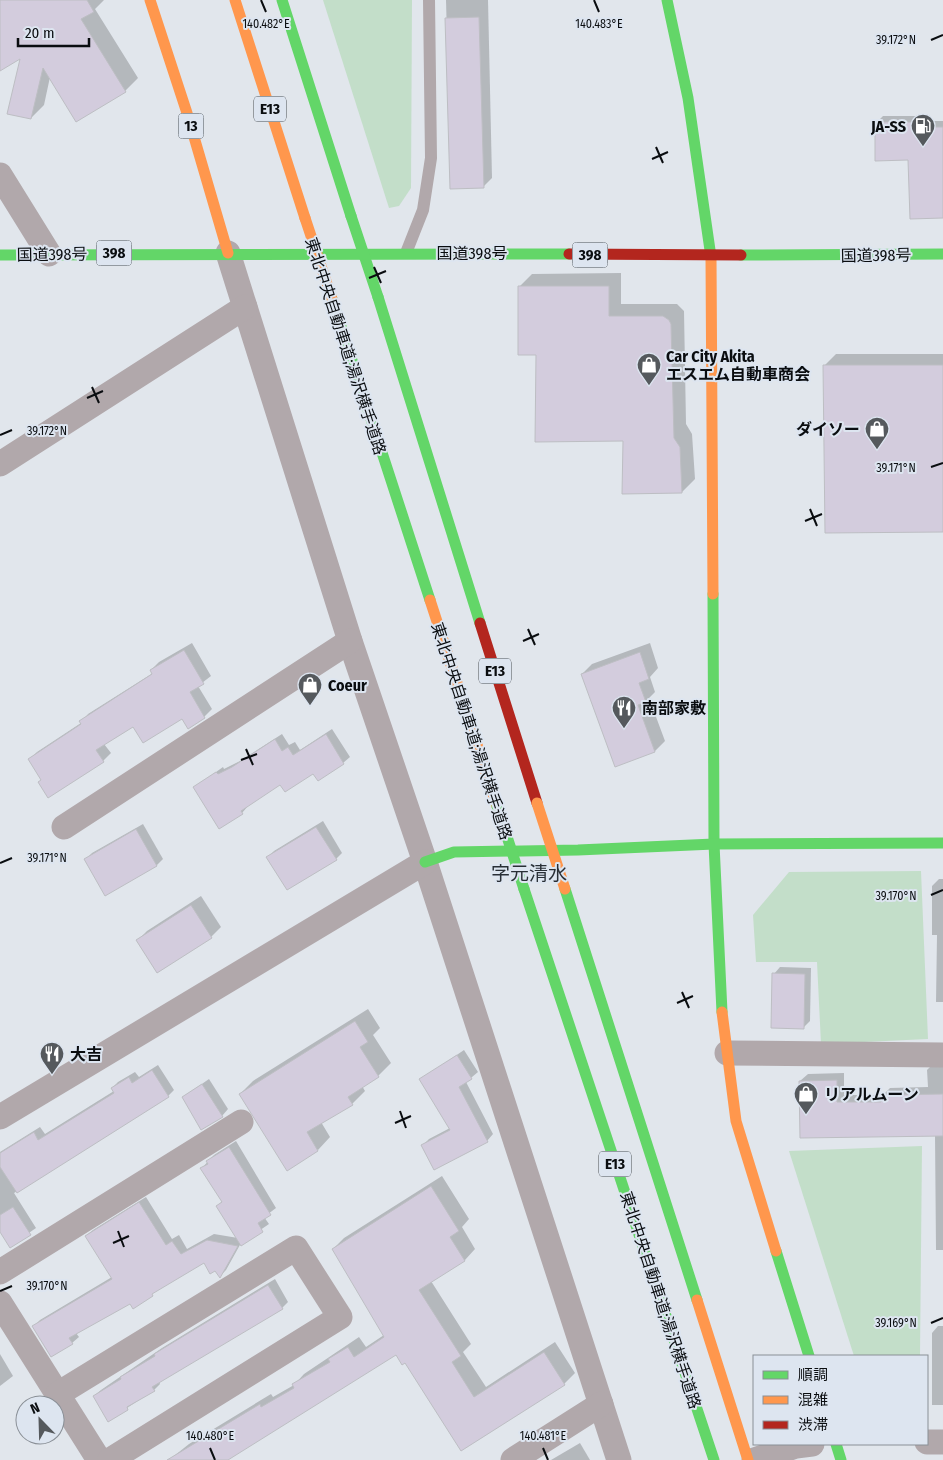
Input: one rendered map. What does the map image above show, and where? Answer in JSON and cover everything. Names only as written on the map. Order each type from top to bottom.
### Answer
[{"type":"main road","name":"13","points":[[150,0],[187,113],[228,253]]},
{"type":"main road","name":"東北中央自動車道;湯沢横手道路","points":[[235,0],[524,889],[714,1460]]},
{"type":"main road","name":"東北中央自動車道;湯沢横手道路","points":[[282,0],[748,1460]]},
{"type":"main road","points":[[667,0],[688,98],[711,257],[714,844],[722,1012],[736,1121],[809,1355]]},
{"type":"main road","name":"国道398号","points":[[0,255],[406,253],[711,257],[943,254]]},
{"type":"main road","points":[[425,862],[454,852],[578,850],[714,844],[943,843]]},
{"type":"main road","points":[[836,1445],[841,1460]]},
{"type":"street","points":[[0,175],[49,254]]},
{"type":"street","points":[[228,253],[350,641],[425,862],[619,1460]]},
{"type":"street","points":[[0,464],[245,307]]},
{"type":"street","points":[[64,827],[350,641]]},
{"type":"street","points":[[0,1117],[425,862]]},
{"type":"street","points":[[727,1053],[943,1055]]},
{"type":"street","points":[[0,1272],[240,1122]]},
{"type":"street","points":[[58,1394],[296,1248],[340,1317],[110,1460]]},
{"type":"street","points":[[3,1317],[58,1394],[99,1460]]},
{"type":"street","points":[[513,1460],[601,1404]]},
{"type":"street","points":[[928,1442],[943,1442]]},
{"type":"street","points":[[754,1460],[804,1445]]},
{"type":"lane","points":[[406,253],[423,210],[431,158],[429,0]]},
{"type":"green space","points":[[323,0],[412,0],[411,188],[399,206],[389,208]]},
{"type":"green space","points":[[921,871],[928,1039],[821,1044],[817,962],[756,962],[753,915],[789,872]]},
{"type":"green space","points":[[922,1146],[920,1355],[854,1355],[789,1151]]},
{"type":"building","points":[[0,0],[87,0],[94,12],[81,19],[126,92],[76,122],[43,68],[31,119],[7,114],[20,59],[0,71]]},
{"type":"building","points":[[479,17],[484,188],[450,189],[445,18]]},
{"type":"building","points":[[875,122],[912,122],[913,127],[943,127],[943,218],[910,219],[908,160],[875,161]]},
{"type":"building","points":[[518,286],[609,286],[609,316],[663,316],[669,320],[671,324],[674,438],[680,447],[682,493],[622,494],[623,441],[535,442],[536,355],[518,355]]},
{"type":"building","points":[[823,365],[943,365],[943,532],[825,533]]},
{"type":"building","points":[[184,650],[204,684],[190,692],[205,718],[188,729],[182,719],[143,743],[133,727],[96,750],[104,762],[48,798],[38,782],[41,780],[28,759],[81,724],[79,721],[152,674],[150,670]]},
{"type":"building","name":"南部家敷","points":[[640,652],[649,679],[639,683],[646,702],[638,705],[655,752],[615,767],[581,674]]},
{"type":"building","points":[[326,734],[344,764],[318,781],[313,774],[285,792],[280,785],[241,811],[243,814],[219,829],[193,787],[216,772],[218,774],[232,767],[275,739],[282,751],[288,747],[293,755]]},
{"type":"building","points":[[316,827],[337,860],[287,890],[266,857]]},
{"type":"building","points":[[136,829],[157,866],[105,896],[84,859]]},
{"type":"building","points":[[191,905],[212,938],[157,973],[136,940]]},
{"type":"building","points":[[772,973],[805,974],[804,1029],[771,1028]]},
{"type":"building","points":[[355,1021],[368,1042],[360,1047],[379,1077],[348,1097],[353,1105],[307,1132],[318,1151],[287,1171],[239,1094]]},
{"type":"building","points":[[457,1055],[472,1079],[459,1087],[488,1142],[434,1170],[421,1145],[450,1130],[419,1079]]},
{"type":"building","points":[[152,1070],[169,1097],[17,1193],[0,1167],[0,1153],[34,1132],[38,1140],[114,1093],[111,1088],[129,1077],[132,1083]]},
{"type":"building","points":[[837,1080],[837,1102],[881,1102],[881,1095],[943,1094],[943,1136],[800,1138],[799,1081]]},
{"type":"building","points":[[202,1084],[223,1117],[201,1130],[182,1097]]},
{"type":"building","points":[[229,1147],[271,1215],[258,1223],[263,1232],[241,1246],[216,1206],[222,1202],[200,1168],[208,1164],[206,1161]]},
{"type":"building","points":[[431,1186],[459,1231],[450,1237],[465,1261],[419,1290],[461,1356],[452,1362],[474,1397],[544,1352],[565,1385],[461,1451],[405,1363],[402,1365],[396,1355],[228,1460],[167,1460],[260,1404],[261,1407],[294,1388],[292,1384],[330,1362],[328,1359],[348,1347],[354,1357],[384,1337],[332,1249]]},
{"type":"building","points":[[139,1202],[166,1245],[172,1241],[181,1254],[207,1240],[238,1246],[220,1278],[215,1271],[210,1274],[204,1263],[152,1294],[153,1296],[133,1309],[130,1304],[69,1338],[73,1344],[51,1357],[32,1326],[112,1279],[85,1236]]},
{"type":"building","points":[[13,1207],[31,1235],[10,1248],[0,1232],[0,1215]]},
{"type":"building","points":[[268,1285],[283,1309],[152,1387],[155,1391],[127,1407],[128,1410],[108,1422],[93,1396],[155,1356],[154,1354]]},
{"type":"traffic: fast","points":[[282,0],[351,216]]},
{"type":"traffic: fast","points":[[667,0],[688,98],[711,257]]},
{"type":"traffic: fast","points":[[351,216],[378,297]]},
{"type":"traffic: fast","points":[[0,255],[569,254]]},
{"type":"traffic: fast","points":[[741,255],[943,254]]},
{"type":"traffic: fast","points":[[378,297],[480,623]]},
{"type":"traffic: fast","points":[[332,299],[430,600]]},
{"type":"traffic: fast","points":[[713,594],[714,844],[722,1012]]},
{"type":"traffic: fast","points":[[497,806],[524,889]]},
{"type":"traffic: fast","points":[[425,862],[454,852],[578,850],[714,844],[943,843]]},
{"type":"traffic: fast","points":[[524,889],[714,1460]]},
{"type":"traffic: fast","points":[[565,889],[697,1300]]},
{"type":"traffic: fast","points":[[776,1251],[809,1355]]},
{"type":"traffic: fast","points":[[836,1445],[841,1460]]},
{"type":"traffic: slow","points":[[150,0],[187,113],[228,253]]},
{"type":"traffic: slow","points":[[235,0],[305,218]]},
{"type":"traffic: slow","points":[[305,218],[332,299]]},
{"type":"traffic: slow","points":[[711,257],[713,594]]},
{"type":"traffic: slow","points":[[430,600],[497,806]]},
{"type":"traffic: slow","points":[[537,803],[565,889]]},
{"type":"traffic: slow","points":[[722,1012],[736,1121],[776,1251]]},
{"type":"traffic: slow","points":[[697,1300],[748,1460]]},
{"type":"traffic: jam","points":[[569,254],[741,255]]},
{"type":"traffic: jam","points":[[480,623],[537,803]]},
{"type":"place","name":"JA-SS","points":[[923,147]]},
{"type":"place","name":"Car City Akita エスエム自動車商会","points":[[649,386]]},
{"type":"place","name":"ダイソー","points":[[877,450]]},
{"type":"place","name":"Coeur","points":[[310,706]]},
{"type":"place","name":"南部家敷","points":[[624,729]]},
{"type":"place","name":"大吉","points":[[52,1075]]},
{"type":"place","name":"リアルムーン","points":[[806,1115]]},
{"type":"district","name":"字元清水","points":[[529,873]]}]
